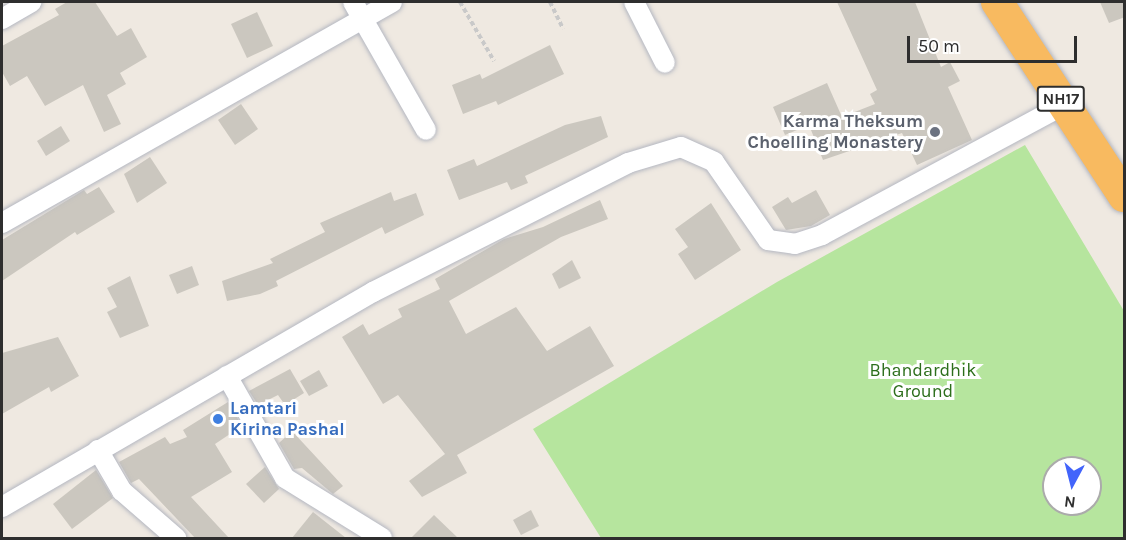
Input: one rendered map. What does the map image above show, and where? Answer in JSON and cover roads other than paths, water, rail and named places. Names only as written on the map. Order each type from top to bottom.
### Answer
[{"type":"highway","name":"NH17","points":[[997,2],[1125,196]]},
{"type":"street","points":[[2,19],[32,2]]},
{"type":"street","points":[[353,2],[426,130]]},
{"type":"street","points":[[2,223],[392,2]]},
{"type":"street","points":[[634,2],[665,63]]},
{"type":"street","points":[[2,507],[373,292],[628,163],[681,147],[714,162],[768,240],[795,244],[822,236],[1065,104]]},
{"type":"street","points":[[227,376],[285,478],[382,538]]},
{"type":"street","points":[[98,450],[122,491],[176,538]]},
{"type":"place","name":"Karma Theksum Choelling Monastery","points":[[935,132]]},
{"type":"place","name":"Lamtari Kirina Pashal","points":[[218,419]]},
{"type":"park label","name":"Bhandardhik Ground","points":[[923,382]]}]
